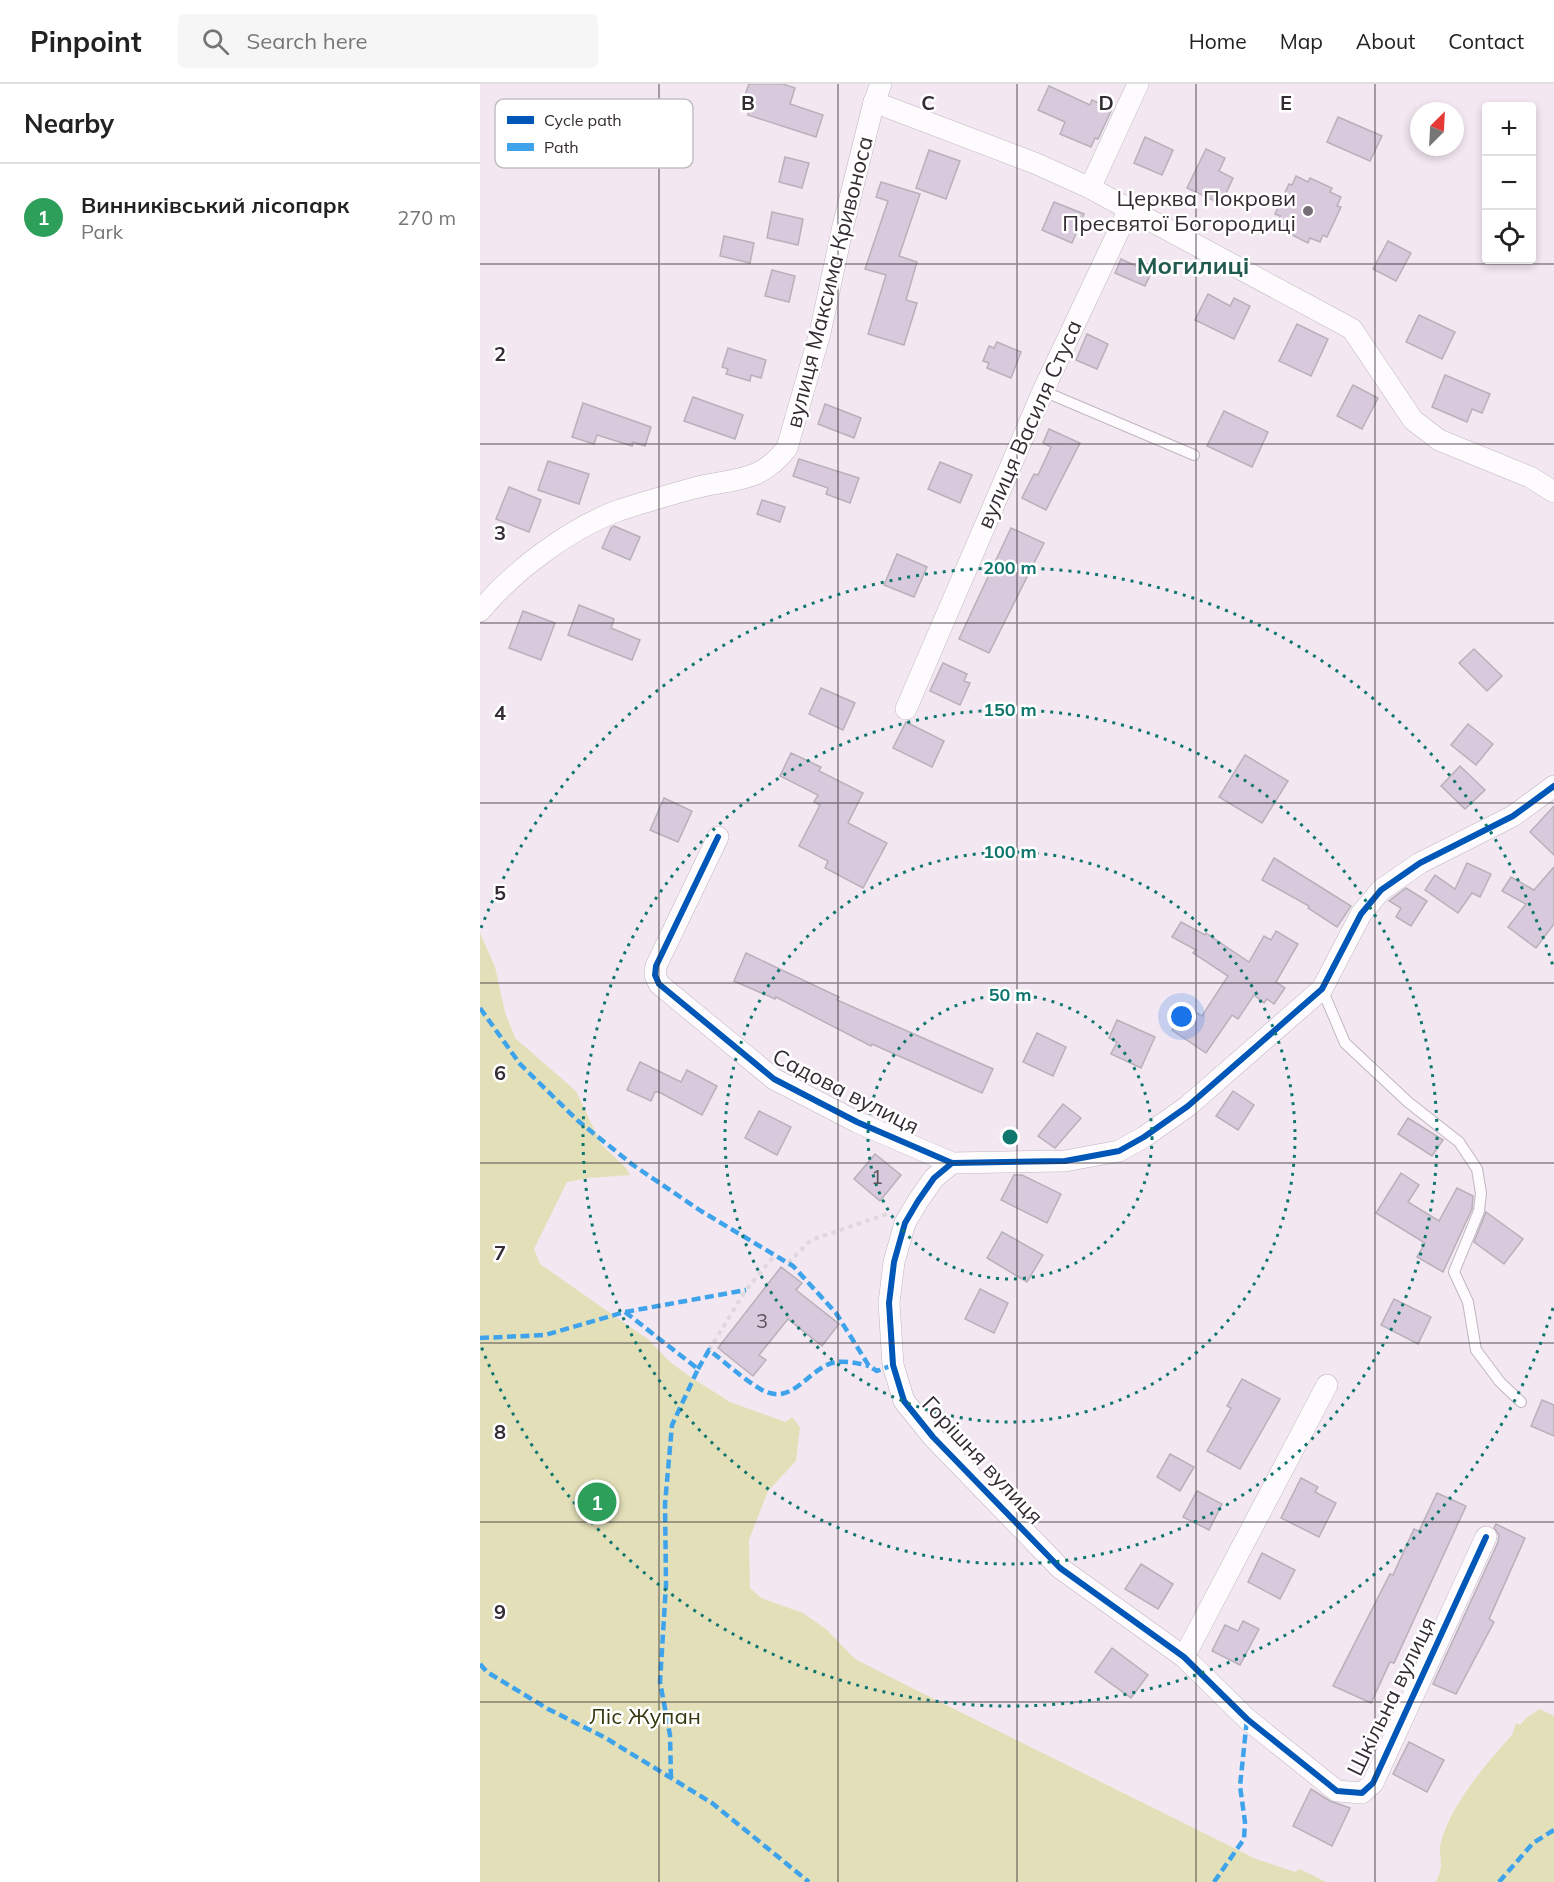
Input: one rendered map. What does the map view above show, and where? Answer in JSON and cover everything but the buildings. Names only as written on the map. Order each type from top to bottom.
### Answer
[{"type":"street","points":[[1090,188],[1138,84]]},
{"type":"street","points":[[878,93],[1130,207],[1352,329],[1413,420],[1439,440],[1530,477],[1554,492]]},
{"type":"street","name":"вулиця Максима Кривоноса","points":[[480,611],[497,590],[560,540],[618,511],[697,488],[736,482],[763,472],[775,463],[787,448],[820,333],[843,226],[878,93]]},
{"type":"street","name":"вулиця Василя Стуса","points":[[906,709],[1043,391],[1130,207]]},
{"type":"street","points":[[952,1163],[1065,1161],[1119,1150],[1144,1137],[1188,1106],[1322,989],[1361,914],[1382,890],[1420,862],[1513,816],[1554,786]]},
{"type":"street","name":"Садова вулиця","points":[[718,837],[656,966],[655,975],[659,984],[774,1079],[857,1122],[952,1163]]},
{"type":"street","name":"Горішня вулиця","points":[[952,1163],[934,1178],[918,1201],[905,1223],[898,1243],[889,1303],[893,1365],[904,1401],[933,1437],[1060,1568],[1184,1657]]},
{"type":"street","points":[[1184,1657],[1327,1385]]},
{"type":"street","name":"Шкільна вулиця","points":[[1184,1657],[1247,1719],[1337,1791],[1362,1793],[1373,1783],[1486,1537]]},
{"type":"lane","points":[[1043,391],[1194,454]]},
{"type":"lane","points":[[1322,989],[1345,1042],[1408,1102],[1459,1142],[1477,1169],[1481,1193],[1479,1211],[1454,1272],[1468,1302],[1476,1350],[1500,1382],[1521,1402]]},
{"type":"path","points":[[788,1263],[811,1240],[918,1201]]},
{"type":"path","points":[[709,1350],[746,1290],[775,1255]]},
{"type":"green space","name":"Ліс Жупан","points":[[480,933],[495,967],[505,1012],[515,1038],[576,1091],[601,1144],[626,1168],[630,1175],[567,1182],[534,1249],[540,1264],[649,1340],[670,1362],[689,1376],[730,1402],[786,1422],[792,1417],[800,1427],[796,1461],[768,1491],[749,1540],[750,1588],[761,1598],[803,1613],[826,1629],[855,1659],[1256,1859],[1295,1872],[1300,1869],[1326,1882],[480,1882]]},
{"type":"green space","points":[[1540,1709],[1554,1716],[1554,1882],[1436,1882],[1441,1864],[1441,1842],[1461,1799],[1512,1735],[1516,1723],[1520,1725]]},
{"type":"marked path","points":[[480,1008],[520,1064],[577,1120],[633,1165],[701,1211],[793,1266],[836,1313],[869,1366],[877,1371],[893,1365]]},
{"type":"marked path","points":[[480,1338],[545,1335],[625,1312],[746,1290]]},
{"type":"marked path","points":[[625,1312],[698,1369],[672,1425],[665,1504],[666,1585],[660,1682],[670,1735],[671,1779]]},
{"type":"marked path","points":[[698,1369],[709,1350],[755,1386],[773,1394],[783,1394],[826,1365],[836,1362],[852,1362],[869,1366]]},
{"type":"marked path","points":[[480,1664],[487,1672],[548,1709],[604,1737],[712,1803],[809,1882]]},
{"type":"marked path","points":[[1214,1882],[1244,1839],[1245,1822],[1240,1786],[1247,1719]]},
{"type":"marked path","points":[[1499,1882],[1533,1843],[1554,1830]]},
{"type":"cycle path","points":[[718,837],[656,966],[655,975],[659,984],[774,1079],[857,1122],[952,1163],[1065,1161],[1119,1151],[1144,1137],[1188,1106],[1322,989],[1361,914],[1381,890],[1420,863],[1513,816],[1554,786]]},
{"type":"cycle path","points":[[952,1163],[934,1178],[905,1223],[894,1262],[889,1303],[893,1365],[904,1401],[933,1437],[1060,1568],[1184,1657],[1247,1719],[1337,1791],[1362,1793],[1373,1783],[1486,1537]]},
{"type":"place","name":"Церква Покрови Пресвятої Богородиці","points":[[1308,211]]},
{"type":"place","name":"Винниківський лісопарк","points":[[597,1502]]},
{"type":"district","name":"Могилиці","points":[[1193,266]]}]
